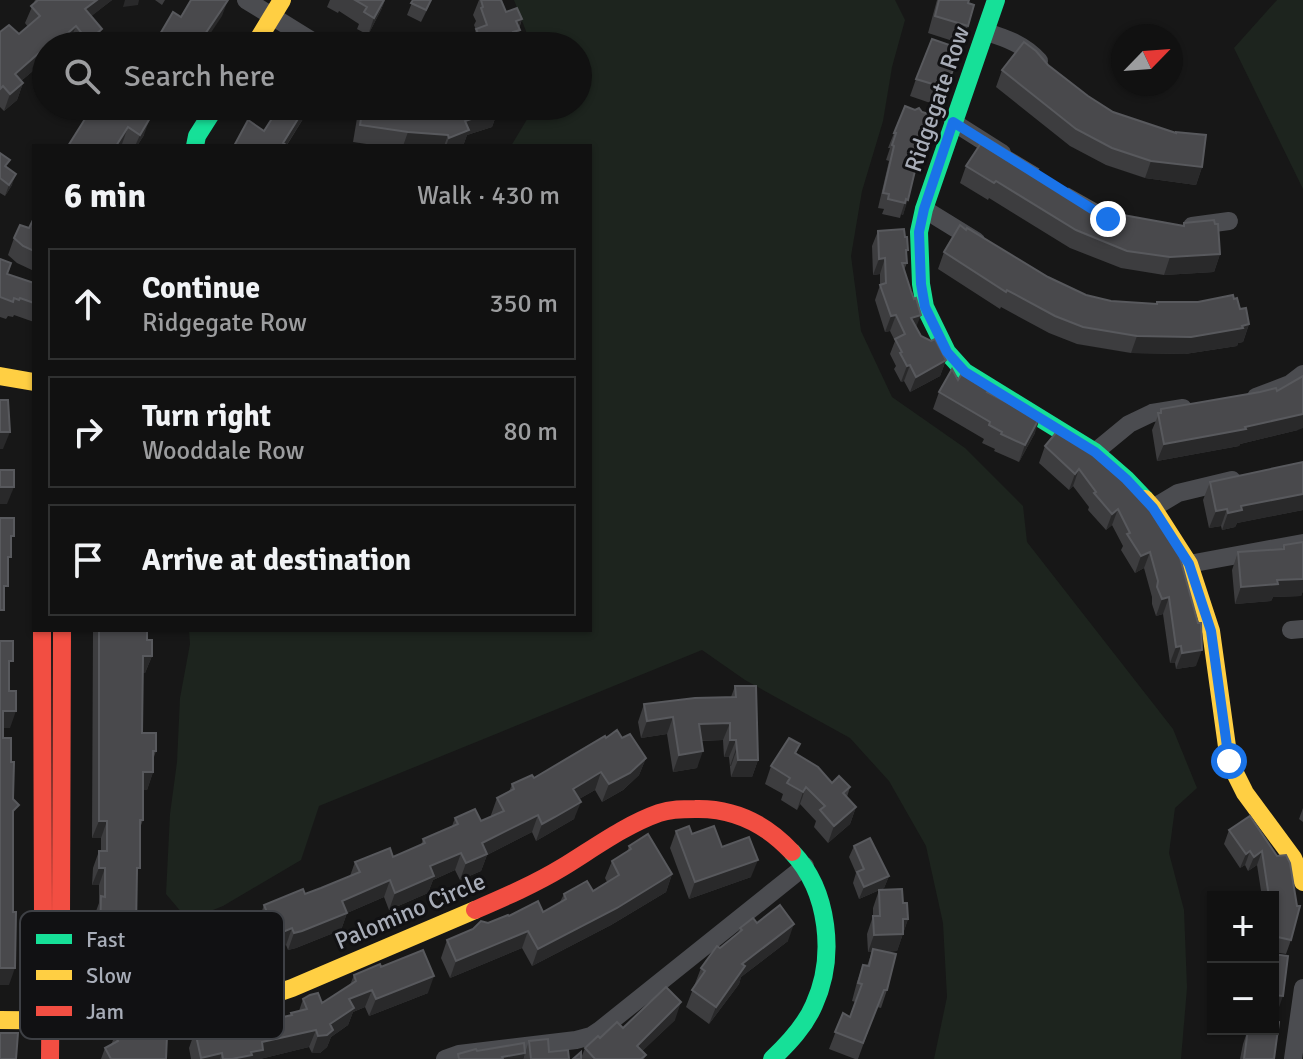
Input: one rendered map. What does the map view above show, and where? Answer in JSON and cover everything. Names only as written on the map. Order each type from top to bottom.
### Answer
[{"type":"street","points":[[246,0],[277,8],[304,32]]},
{"type":"street","name":"Ridgegate Row","points":[[996,0],[924,209],[919,232],[925,307],[947,352],[965,372],[1095,452],[1153,508],[1189,564],[1211,631],[1229,761],[1245,793],[1293,858],[1303,882]]},
{"type":"street","points":[[262,32],[277,8]]},
{"type":"street","points":[[986,32],[1011,40],[1034,55],[1049,73]]},
{"type":"street","points":[[196,141],[208,120]]},
{"type":"street","points":[[953,122],[1016,161]]},
{"type":"street","points":[[924,209],[990,249]]},
{"type":"street","points":[[1171,229],[1229,221]]},
{"type":"street","points":[[1232,401],[1259,396],[1290,384],[1303,374]]},
{"type":"street","points":[[0,376],[32,382]]},
{"type":"street","points":[[1095,452],[1129,424],[1152,413],[1206,405]]},
{"type":"street","points":[[1153,508],[1178,493],[1256,475]]},
{"type":"street","points":[[1189,564],[1303,543]]},
{"type":"street","points":[[42,632],[43,911]]},
{"type":"street","points":[[61,911],[62,632]]},
{"type":"street","name":"Palomino Circle","points":[[284,990],[527,887],[645,817],[677,809],[709,808],[741,816],[783,841],[805,866]]},
{"type":"street","points":[[445,1059],[459,1054],[591,1036],[805,866],[824,913],[827,939],[823,982],[801,1030],[772,1059]]},
{"type":"street","points":[[1293,1059],[1300,1029],[1303,988]]},
{"type":"street","points":[[49,1039],[50,1059]]},
{"type":"shaded area","points":[[514,0],[895,0],[905,20],[892,67],[883,121],[862,191],[851,256],[861,331],[892,397],[965,448],[1023,506],[1027,542],[1173,729],[1197,788],[1175,808],[1169,853],[1184,910],[1187,988],[1181,1059],[934,1059],[947,997],[943,923],[926,846],[889,781],[850,738],[745,680],[702,650],[319,806],[301,860],[223,906],[210,911],[180,911],[166,894],[180,698],[190,644],[189,632],[592,632],[592,144],[512,144],[527,120],[592,120],[592,32],[526,32]]},
{"type":"shaded area","points":[[1277,0],[1303,0],[1303,189],[1234,48]]},
{"type":"building","points":[[38,0],[97,0],[85,9],[102,29],[98,32],[81,32],[76,26],[69,32],[32,32],[32,59],[15,74],[23,83],[10,94],[3,86],[0,89],[0,32],[9,25],[19,34],[40,16],[31,6]]},
{"type":"building","points":[[191,0],[228,0],[206,32],[161,32],[173,12],[181,17]]},
{"type":"building","points":[[355,0],[384,0],[374,18],[364,12],[367,7]]},
{"type":"building","points":[[413,0],[431,0],[426,10],[411,3]]},
{"type":"building","points":[[481,0],[501,0],[506,12],[517,8],[522,19],[516,21],[520,30],[477,32],[476,29],[487,25]]},
{"type":"building","points":[[939,0],[969,0],[968,3],[974,5],[968,26],[935,16]]},
{"type":"building","points":[[932,39],[961,49],[946,88],[916,79]]},
{"type":"building","points":[[1024,42],[1048,65],[1113,112],[1176,133],[1206,135],[1202,167],[1151,161],[1112,148],[1076,129],[1002,70]]},
{"type":"building","points":[[905,106],[915,110],[919,108],[932,115],[925,133],[931,135],[924,156],[919,154],[905,203],[888,199],[889,194],[883,193],[894,133]]},
{"type":"building","points":[[84,120],[149,120],[140,135],[128,127],[117,144],[69,144]]},
{"type":"building","points":[[248,120],[264,131],[271,120],[297,120],[285,144],[235,144]]},
{"type":"building","points":[[361,120],[468,120],[465,121],[469,130],[449,138],[448,135],[360,125]]},
{"type":"building","points":[[985,137],[1068,191],[1112,213],[1184,226],[1184,223],[1214,220],[1218,224],[1220,254],[1170,257],[1127,251],[1076,230],[966,166]]},
{"type":"building","points":[[0,153],[10,160],[5,166],[16,174],[9,185],[0,178]]},
{"type":"building","points":[[32,222],[32,250],[14,238],[20,225],[29,228]]},
{"type":"building","points":[[960,225],[1048,277],[1086,295],[1111,301],[1157,304],[1198,302],[1233,295],[1240,309],[1246,308],[1249,324],[1243,328],[1191,337],[1137,336],[1083,327],[1006,292],[944,252]]},
{"type":"building","points":[[904,229],[908,250],[907,263],[902,263],[921,315],[911,318],[921,336],[931,341],[935,339],[946,360],[916,377],[900,353],[895,339],[905,334],[896,315],[891,316],[880,285],[886,283],[885,258],[879,259],[878,231]]},
{"type":"building","points":[[0,259],[11,263],[7,274],[32,282],[32,302],[20,298],[14,298],[13,302],[0,297]]},
{"type":"building","points":[[952,369],[958,380],[963,372],[990,387],[987,392],[1019,409],[1022,404],[1041,415],[1025,445],[1001,434],[989,425],[990,422],[939,392]]},
{"type":"building","points":[[1303,376],[1303,414],[1246,429],[1164,444],[1158,413],[1161,409],[1276,388],[1277,391]]},
{"type":"building","points":[[0,400],[8,400],[10,432],[0,432]]},
{"type":"building","points":[[1060,428],[1112,465],[1149,504],[1157,521],[1160,520],[1179,554],[1198,623],[1201,623],[1202,650],[1182,653],[1181,646],[1176,647],[1169,597],[1162,599],[1150,552],[1141,556],[1127,534],[1130,533],[1118,509],[1112,514],[1079,469],[1075,474],[1045,446]]},
{"type":"building","points":[[1303,462],[1303,494],[1241,506],[1242,510],[1228,513],[1227,509],[1216,511],[1210,482]]},
{"type":"building","points":[[0,470],[14,470],[14,487],[0,487]]},
{"type":"building","points":[[0,518],[14,518],[11,557],[8,557],[8,586],[4,586],[4,610],[0,610]]},
{"type":"building","points":[[1303,542],[1303,579],[1241,587],[1238,552],[1284,549],[1284,545]]},
{"type":"building","points":[[99,632],[147,632],[147,640],[152,640],[152,656],[143,656],[142,733],[156,733],[156,751],[153,751],[153,772],[143,772],[136,911],[101,911],[101,896],[105,897],[105,868],[99,868],[99,851],[107,851],[107,821],[99,821]]},
{"type":"building","points":[[0,641],[13,641],[9,691],[16,691],[16,711],[3,711],[3,738],[11,738],[11,762],[14,762],[13,799],[19,805],[13,811],[15,968],[0,968]]},
{"type":"building","points":[[735,686],[756,686],[758,760],[738,760],[736,740],[730,740],[730,723],[699,724],[703,751],[679,755],[673,717],[647,721],[644,704],[736,697]]},
{"type":"building","points":[[617,730],[622,738],[630,734],[646,758],[630,773],[609,784],[601,772],[573,789],[581,802],[542,824],[538,815],[482,843],[487,854],[466,863],[461,853],[430,866],[434,876],[395,893],[390,880],[342,901],[347,913],[302,931],[294,933],[292,928],[284,931],[284,911],[266,911],[264,905],[303,889],[305,894],[360,872],[355,862],[390,848],[393,857],[425,843],[423,839],[458,824],[455,818],[475,809],[481,821],[504,811],[497,798],[514,789],[512,784],[532,775],[534,778]]},
{"type":"building","points":[[789,738],[800,744],[795,753],[818,767],[832,783],[839,776],[850,787],[843,793],[856,807],[834,826],[820,810],[825,806],[806,787],[803,792],[787,783],[790,778],[771,766]]},
{"type":"building","points":[[1250,816],[1277,856],[1286,855],[1297,906],[1300,906],[1291,940],[1279,937],[1279,891],[1268,891],[1262,851],[1254,857],[1250,851],[1246,854],[1229,830]]},
{"type":"building","points":[[689,826],[692,834],[714,826],[722,847],[749,837],[758,860],[695,882],[676,831]]},
{"type":"building","points":[[648,834],[672,874],[617,908],[538,949],[528,931],[456,961],[447,940],[473,929],[481,921],[488,923],[509,916],[538,901],[543,912],[566,899],[564,894],[587,881],[593,891],[619,875],[612,861]]},
{"type":"building","points":[[870,838],[889,876],[864,887],[857,872],[864,869],[854,846]]},
{"type":"building","points":[[902,889],[908,919],[903,919],[903,934],[874,935],[873,916],[880,916],[879,890]]},
{"type":"building","points":[[780,905],[794,924],[742,964],[745,966],[716,1007],[692,990],[705,971],[701,968],[717,946],[720,948],[753,918],[757,923]]},
{"type":"building","points":[[873,949],[896,954],[887,990],[884,990],[863,1043],[835,1032],[843,1013],[850,1017],[862,984],[858,983],[863,965],[869,966]]},
{"type":"building","points":[[423,950],[434,976],[376,999],[372,990],[349,999],[354,1008],[330,1024],[333,1030],[327,1035],[318,1036],[316,1030],[284,1037],[284,1017],[307,1009],[303,999],[318,993],[322,1003],[356,981],[354,975],[380,964],[381,967]]},
{"type":"building","points":[[1279,955],[1288,956],[1283,996],[1279,996]]},
{"type":"building","points":[[666,987],[681,1002],[637,1046],[646,1055],[641,1059],[595,1059],[585,1048],[617,1022],[623,1028]]},
{"type":"building","points":[[0,1033],[18,1033],[16,1059],[0,1059]]},
{"type":"building","points":[[1247,1035],[1277,1035],[1274,1059],[1244,1059]]},
{"type":"building","points":[[167,1039],[166,1059],[111,1059],[105,1048],[118,1041]]},
{"type":"building","points":[[197,1039],[276,1039],[262,1042],[263,1050],[251,1052],[252,1055],[223,1059],[222,1053],[201,1058]]},
{"type":"building","points":[[548,1039],[549,1052],[568,1050],[569,1059],[531,1059],[529,1041]]},
{"type":"building","points":[[524,1043],[525,1053],[503,1059],[459,1059],[458,1054],[476,1049]]},
{"type":"traffic: fast","points":[[996,0],[924,209],[919,232],[925,307],[947,352],[965,372],[1095,452],[1145,499]]},
{"type":"traffic: fast","points":[[195,144],[207,120]]},
{"type":"traffic: fast","points":[[772,1059],[796,1034],[810,1013],[825,966],[825,925],[821,905],[814,886],[792,852]]},
{"type":"traffic: slow","points":[[263,32],[282,0]]},
{"type":"traffic: slow","points":[[0,376],[32,382]]},
{"type":"traffic: slow","points":[[1145,499],[1189,564],[1211,631],[1229,761],[1245,793],[1293,858],[1303,882]]},
{"type":"traffic: slow","points":[[284,991],[475,910]]},
{"type":"traffic: slow","points":[[0,1020],[20,1020]]},
{"type":"traffic: jam","points":[[42,632],[43,911]]},
{"type":"traffic: jam","points":[[61,911],[62,632]]},
{"type":"traffic: jam","points":[[475,910],[542,879],[634,824],[668,811],[709,809],[736,815],[771,833],[792,852]]},
{"type":"traffic: jam","points":[[50,1039],[50,1059]]},
{"type":"route","points":[[1108,219],[953,122],[919,232],[925,307],[947,352],[965,372],[1095,452],[1153,508],[1189,564],[1211,631],[1229,761]]}]
